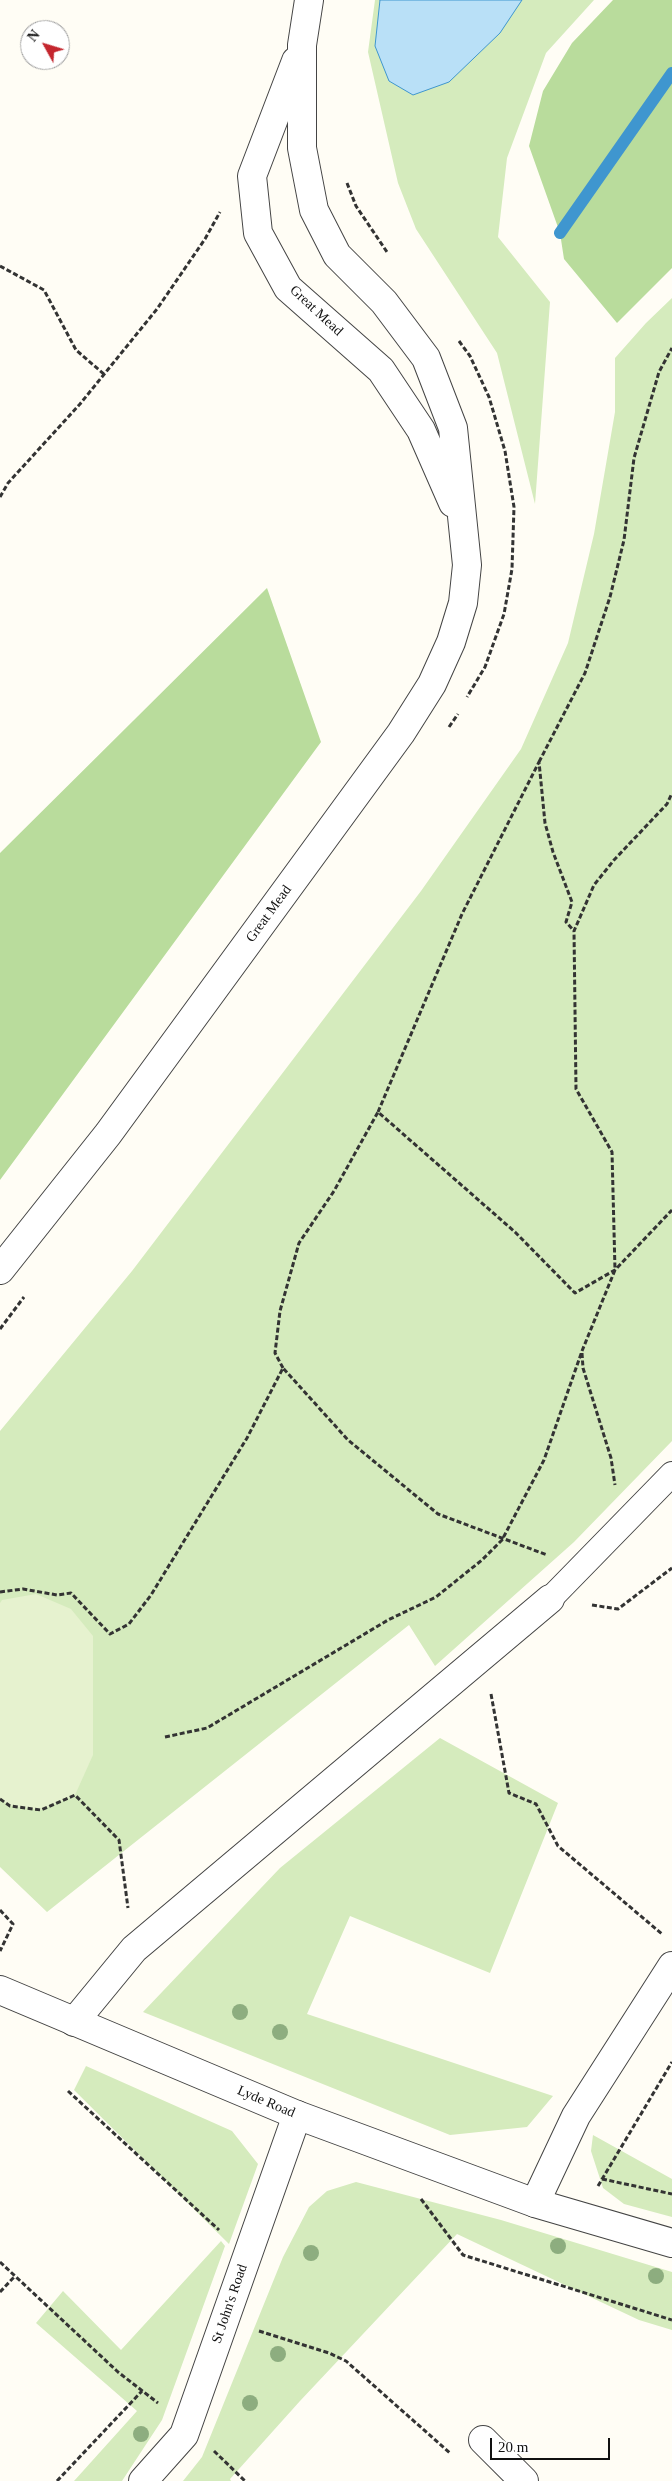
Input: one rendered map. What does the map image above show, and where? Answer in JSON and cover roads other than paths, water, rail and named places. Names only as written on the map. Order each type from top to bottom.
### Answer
[{"type":"street","name":"Great Mead","points":[[0,1270],[120,1118],[357,795],[432,684],[451,642],[463,603],[467,565],[453,428],[426,358],[384,302],[337,254],[314,210],[302,148],[302,45],[309,0]]},
{"type":"street","name":"Great Mead","points":[[302,45],[252,176],[258,233],[288,288],[381,370],[421,430],[464,526]]},
{"type":"street","points":[[74,2022],[134,1948],[558,1590]]},
{"type":"street","points":[[535,2203],[576,2116],[672,1966]]},
{"type":"street","name":"Lyde Road","points":[[0,1990],[297,2115],[535,2203],[672,2243]]},
{"type":"street","name":"St John's Road","points":[[143,2481],[184,2436],[297,2115]]},
{"type":"street","points":[[483,2440],[524,2481]]},
{"type":"lane","points":[[558,1590],[672,1474]]},
{"type":"water","points":[[380,0],[522,0],[500,33],[449,82],[413,95],[389,81],[375,46]]},
{"type":"waterway","points":[[560,233],[672,73]]}]
